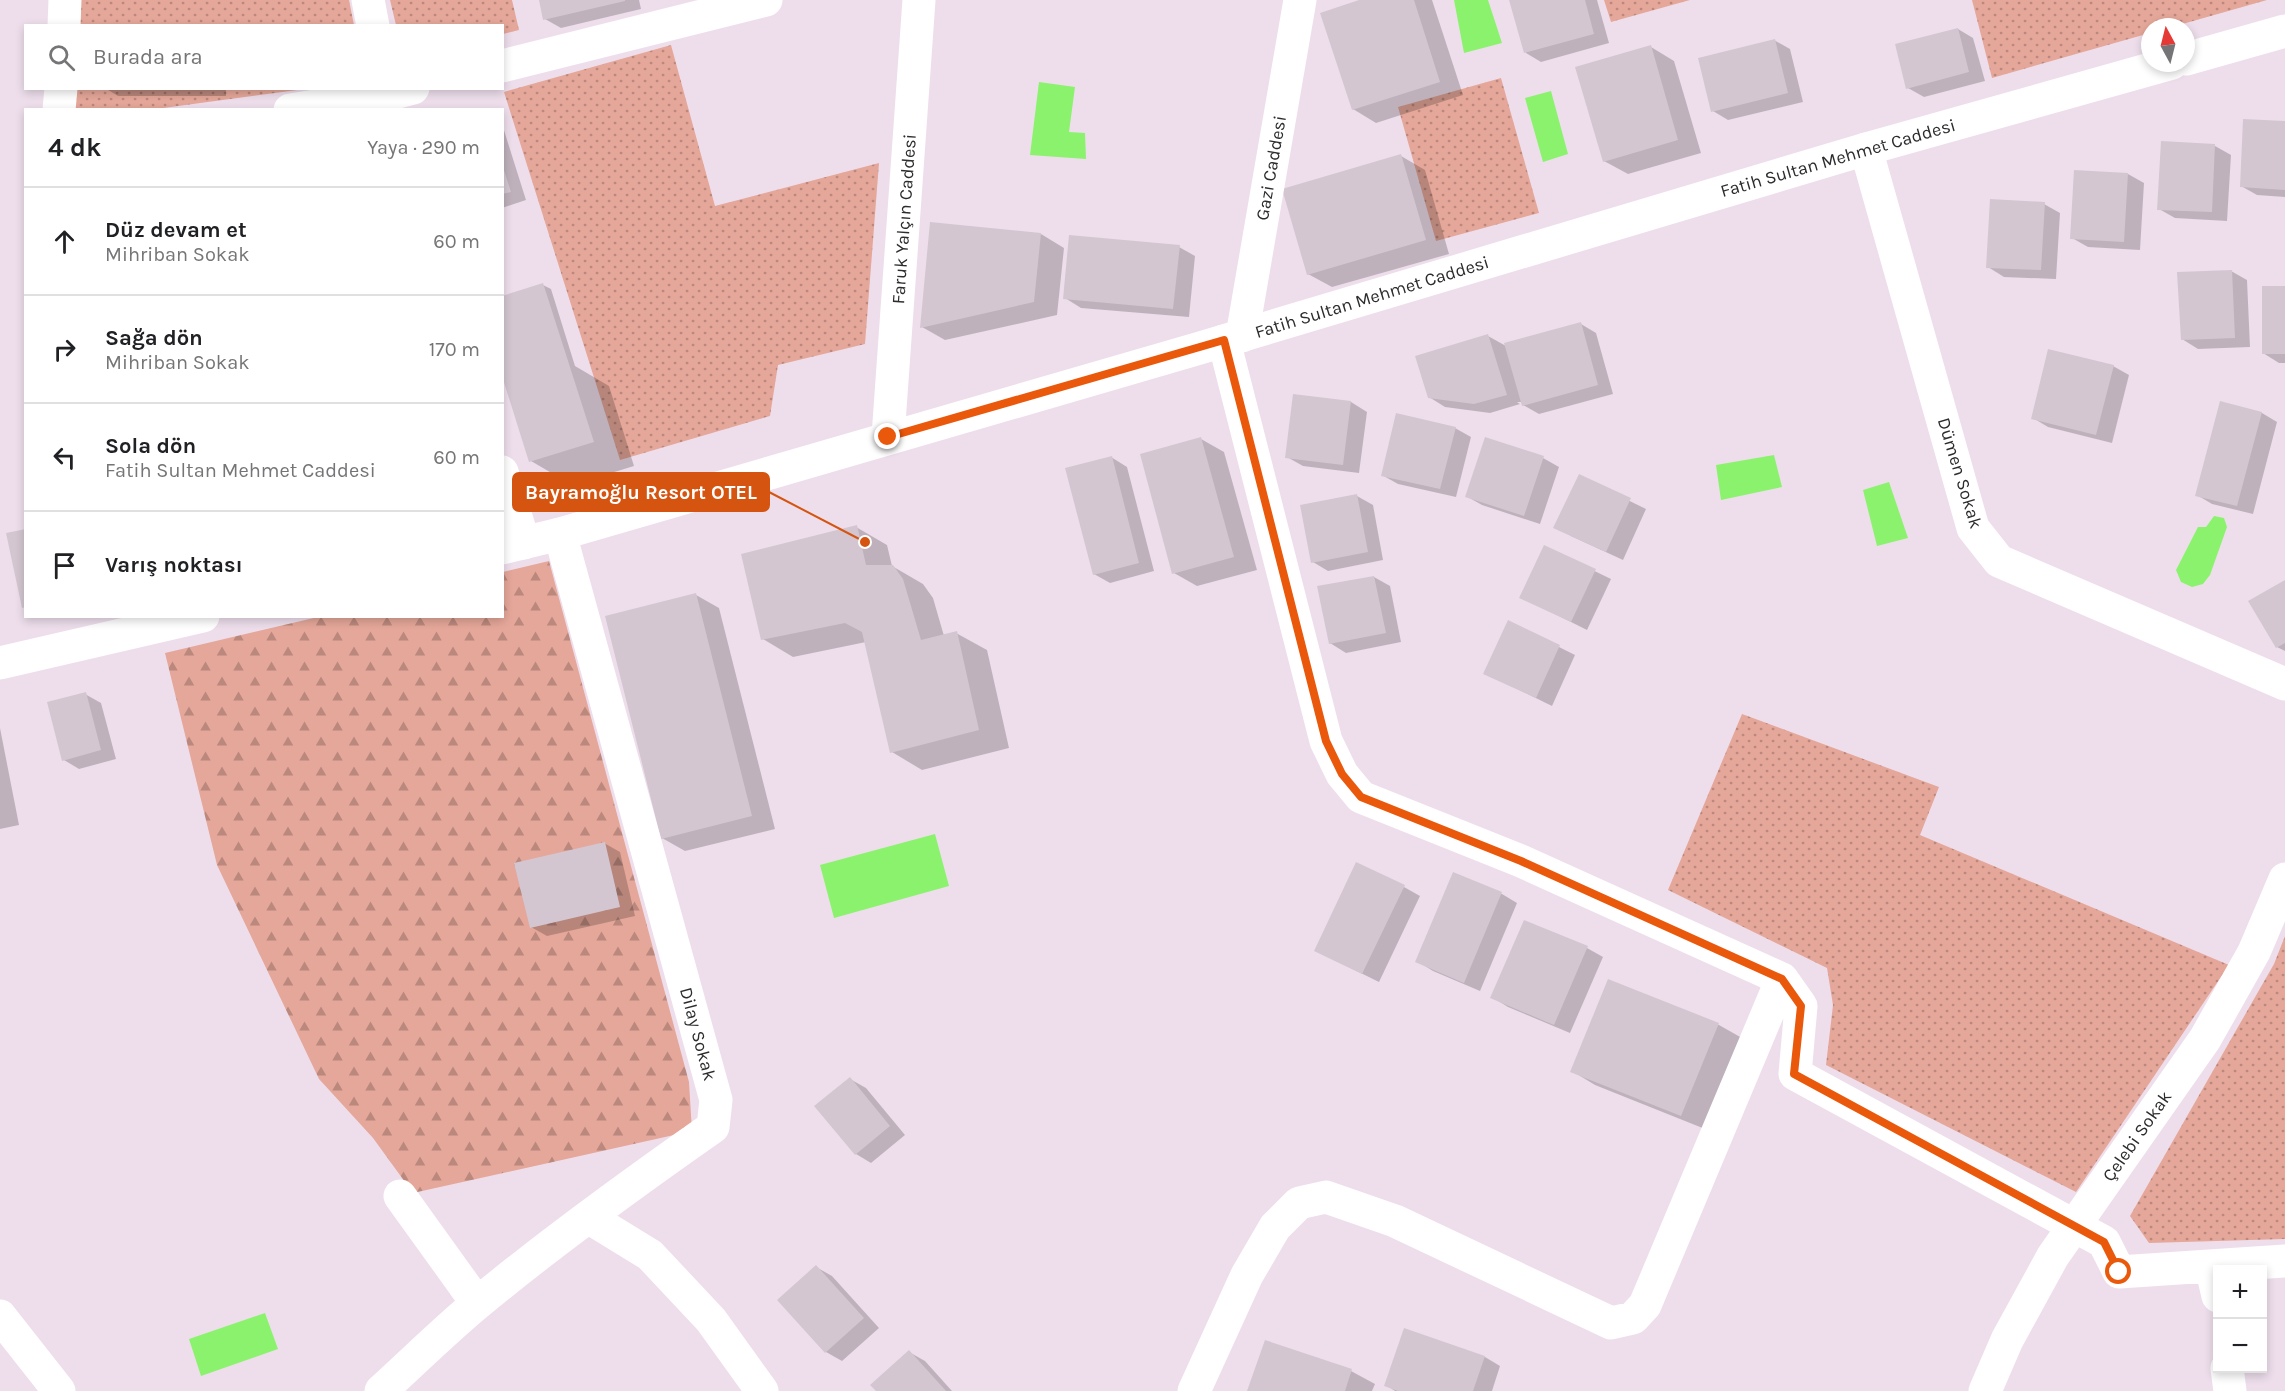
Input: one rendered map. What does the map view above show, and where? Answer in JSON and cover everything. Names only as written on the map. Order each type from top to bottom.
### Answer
[{"type":"street","points":[[64,24],[65,0]]},
{"type":"street","points":[[368,0],[374,24]]},
{"type":"street","points":[[504,66],[766,0]]},
{"type":"street","name":"Faruk Yalçın Caddesi","points":[[888,437],[919,0]]},
{"type":"street","name":"Gazi Caddesi","points":[[1233,338],[1300,0]]},
{"type":"street","points":[[2195,56],[2285,31]]},
{"type":"street","name":"Fatih Sultan Mehmet Caddesi","points":[[513,545],[560,534],[1233,338],[1866,149],[2141,72]]},
{"type":"street","points":[[60,108],[61,90]]},
{"type":"street","points":[[304,108],[397,95]]},
{"type":"street","name":"Dümen Sokak","points":[[1866,149],[1973,528],[1999,561],[2285,684]]},
{"type":"street","points":[[1233,338],[1326,741],[1342,774],[1361,797],[1521,861],[1782,979],[1801,1006],[1794,1074],[2104,1242],[2119,1272],[2213,1281]]},
{"type":"street","points":[[504,485],[513,545]]},
{"type":"street","name":"Dilay Sokak","points":[[381,1391],[477,1304],[622,1190],[713,1127],[716,1100],[560,534]]},
{"type":"street","points":[[0,663],[194,618]]},
{"type":"street","name":"Çelebi Sokak","points":[[1985,1391],[2007,1340],[2053,1256],[2205,1039],[2254,952],[2285,879]]},
{"type":"street","points":[[1194,1391],[1247,1275],[1275,1227],[1299,1203],[1326,1197],[1395,1221],[1611,1323],[1633,1318],[1645,1305],[1782,979]]},
{"type":"street","points":[[400,1196],[477,1304]]},
{"type":"street","points":[[588,1217],[650,1255],[711,1320],[762,1391]]},
{"type":"street","points":[[2267,1267],[2285,1262]]},
{"type":"street","points":[[0,1316],[59,1391]]},
{"type":"street","points":[[2227,1373],[2229,1391]]},
{"type":"green space","points":[[78,0],[349,0],[354,24],[76,24]]},
{"type":"green space","points":[[390,0],[512,0],[519,30],[504,34],[504,24],[396,24]]},
{"type":"green space","points":[[1604,0],[1690,0],[1611,22]]},
{"type":"green space","points":[[1972,0],[2267,0],[2195,20],[2195,18],[2141,18],[2141,36],[1992,78]]},
{"type":"green space","points":[[671,45],[715,206],[879,163],[865,344],[778,365],[770,416],[620,460],[504,92]]},
{"type":"green space","points":[[1501,78],[1539,213],[1436,241],[1398,107]]},
{"type":"green space","points":[[73,90],[298,90],[163,108],[72,108]]},
{"type":"green space","points":[[549,561],[689,1082],[692,1131],[413,1193],[373,1138],[319,1079],[217,865],[165,653],[314,618],[504,618],[504,572]]},
{"type":"green space","points":[[1742,714],[1939,787],[1920,835],[2229,965],[2076,1192],[1826,1065],[1833,1005],[1827,968],[1668,890]]},
{"type":"green space","points":[[2285,936],[2285,1239],[2149,1243],[2130,1216],[2274,964]]},
{"type":"shaded area","points":[[1454,0],[1488,0],[1502,43],[1464,53]]},
{"type":"shaded area","points":[[1039,82],[1075,87],[1069,132],[1085,133],[1086,159],[1030,155]]},
{"type":"shaded area","points":[[1551,91],[1568,154],[1543,162],[1525,98]]},
{"type":"shaded area","points":[[1774,455],[1782,487],[1721,500],[1716,465]]},
{"type":"shaded area","points":[[1889,482],[1908,538],[1877,546],[1863,490]]},
{"type":"shaded area","points":[[2214,516],[2224,518],[2227,527],[2210,575],[2203,584],[2192,587],[2181,582],[2176,570],[2198,527],[2206,527]]},
{"type":"shaded area","points":[[935,834],[949,886],[834,918],[820,865]]},
{"type":"shaded area","points":[[265,1313],[278,1349],[201,1376],[189,1339]]},
{"type":"building","points":[[539,0],[625,0],[625,1],[543,20]]},
{"type":"building","points":[[1359,0],[1414,0],[1440,82],[1352,110],[1320,13]]},
{"type":"building","points":[[1509,0],[1585,0],[1594,34],[1524,53]]},
{"type":"building","points":[[1958,28],[1969,72],[1906,89],[1895,44]]},
{"type":"building","points":[[1775,39],[1788,93],[1711,112],[1698,58]]},
{"type":"building","points":[[1651,45],[1678,140],[1603,162],[1575,67]]},
{"type":"building","points":[[2243,119],[2285,121],[2285,190],[2240,187]]},
{"type":"building","points":[[2161,141],[2215,144],[2212,212],[2157,210]]},
{"type":"building","points":[[1401,154],[1426,240],[1307,275],[1282,189]]},
{"type":"building","points":[[504,170],[511,192],[504,194]]},
{"type":"building","points":[[2074,170],[2128,173],[2124,242],[2070,239]]},
{"type":"building","points":[[1990,199],[2045,202],[2041,270],[1986,268]]},
{"type":"building","points":[[930,222],[1041,233],[1034,302],[920,328]]},
{"type":"building","points":[[1069,235],[1180,245],[1173,309],[1063,299]]},
{"type":"building","points":[[2232,270],[2235,338],[2181,340],[2177,272]]},
{"type":"building","points":[[543,283],[594,442],[529,462],[504,382],[504,295]]},
{"type":"building","points":[[2262,286],[2285,286],[2285,354],[2262,354]]},
{"type":"building","points":[[1581,322],[1598,385],[1522,406],[1504,343]]},
{"type":"building","points":[[1488,334],[1507,395],[1474,404],[1428,398],[1415,356]]},
{"type":"building","points":[[2048,349],[2114,365],[2096,435],[2031,419]]},
{"type":"building","points":[[1293,394],[1351,401],[1343,465],[1285,458]]},
{"type":"building","points":[[2220,401],[2262,412],[2237,506],[2195,496]]},
{"type":"building","points":[[1396,413],[1456,427],[1440,489],[1381,476]]},
{"type":"building","points":[[1201,437],[1234,557],[1172,574],[1140,454]]},
{"type":"building","points":[[1485,437],[1544,456],[1524,516],[1465,497]]},
{"type":"building","points":[[1112,456],[1139,563],[1093,575],[1065,468]]},
{"type":"building","points":[[1579,474],[1631,498],[1606,552],[1553,528]]},
{"type":"building","points":[[1357,494],[1368,552],[1311,563],[1300,505]]},
{"type":"building","points":[[857,525],[866,565],[893,565],[903,579],[921,640],[957,631],[979,730],[890,753],[862,632],[845,623],[761,640],[741,554]]},
{"type":"building","points":[[24,529],[24,608],[22,608],[6,533]]},
{"type":"building","points":[[1544,545],[1596,569],[1571,622],[1519,598]]},
{"type":"building","points":[[1374,576],[1386,633],[1329,644],[1317,586]]},
{"type":"building","points":[[2285,580],[2285,643],[2276,648],[2248,601]]},
{"type":"building","points":[[696,593],[752,816],[661,839],[605,616]]},
{"type":"building","points":[[1508,620],[1560,645],[1536,698],[1483,674]]},
{"type":"building","points":[[86,692],[101,750],[62,761],[47,702]]},
{"type":"building","points":[[605,842],[620,907],[530,928],[514,863]]},
{"type":"building","points":[[1356,862],[1405,885],[1362,974],[1314,951]]},
{"type":"building","points":[[1453,872],[1502,892],[1464,983],[1415,962]]},
{"type":"building","points":[[1524,920],[1588,946],[1554,1025],[1490,998]]},
{"type":"building","points":[[1608,979],[1719,1023],[1681,1116],[1570,1072]]},
{"type":"building","points":[[850,1077],[890,1126],[855,1155],[814,1106]]},
{"type":"building","points":[[816,1265],[864,1318],[825,1353],[777,1300]]},
{"type":"building","points":[[1404,1328],[1485,1356],[1473,1391],[1398,1391],[1384,1386]]},
{"type":"building","points":[[1265,1340],[1352,1369],[1345,1391],[1247,1391]]},
{"type":"building","points":[[909,1350],[946,1391],[876,1391],[870,1385]]},
{"type":"place","name":"Bayramoğlu Resort OTEL","points":[[865,542]]},
{"type":"route","points":[[888,437],[1224,340],[1326,741],[1342,774],[1361,797],[1521,861],[1782,979],[1801,1006],[1794,1074],[2104,1242],[2119,1272]]}]
